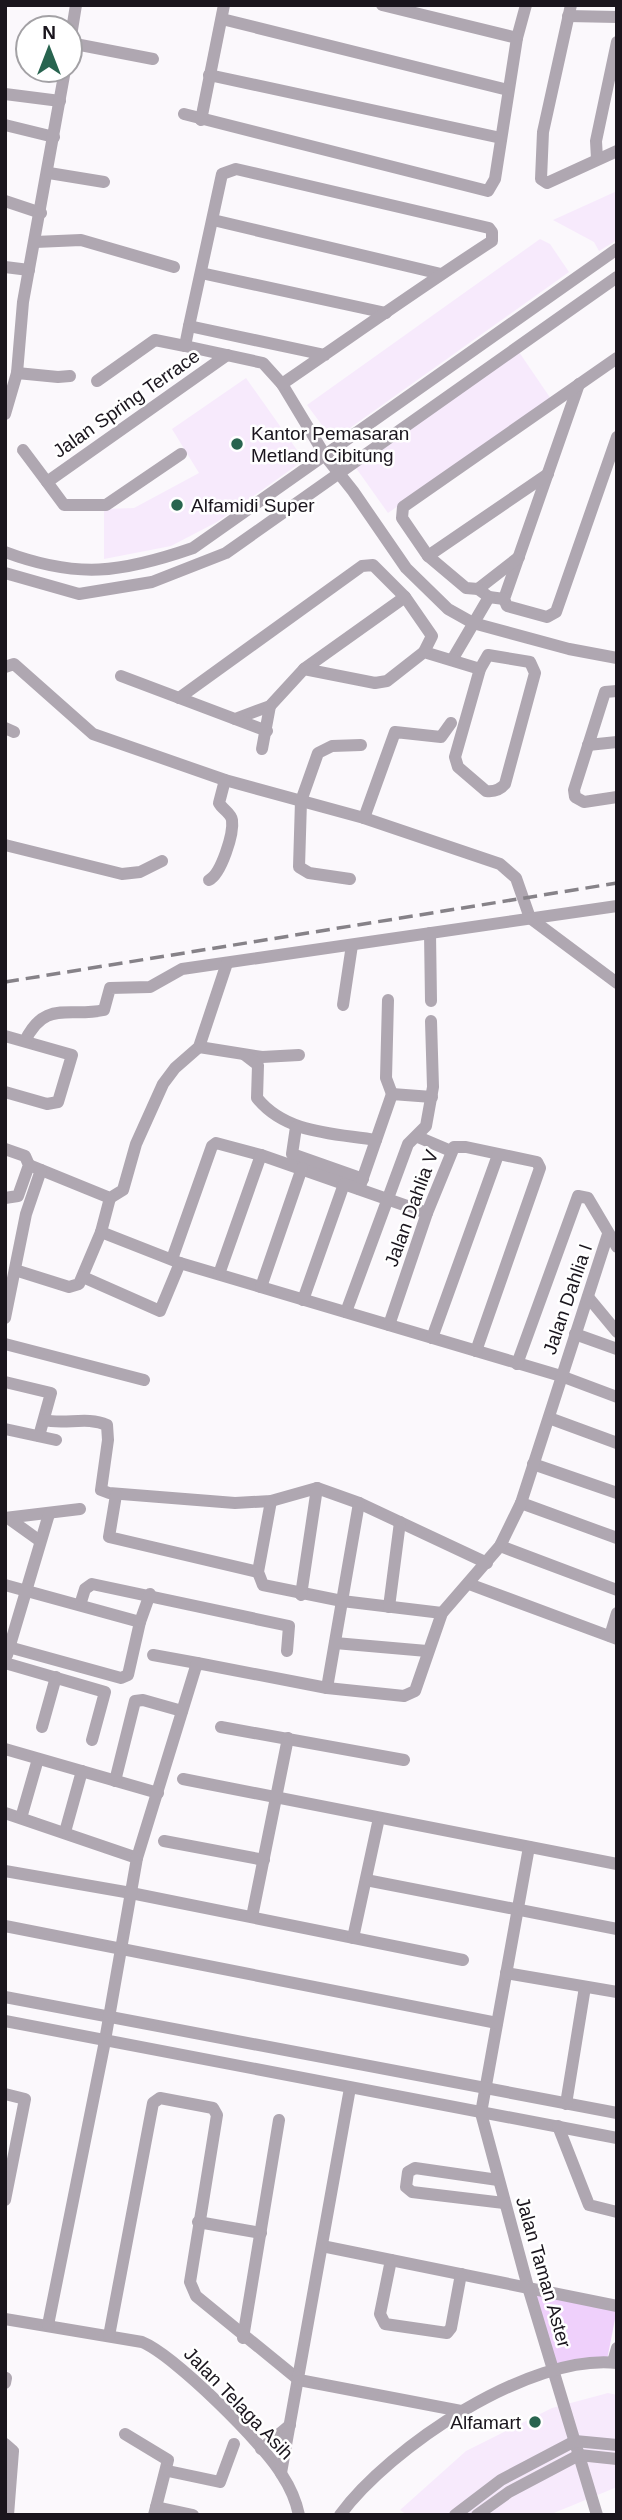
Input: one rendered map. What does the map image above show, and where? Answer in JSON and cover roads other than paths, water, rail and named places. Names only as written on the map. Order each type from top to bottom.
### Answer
[{"type":"street","points":[[201,120],[224,5]]},
{"type":"street","points":[[382,5],[517,38]]},
{"type":"street","points":[[184,114],[483,192],[492,188],[495,179],[517,38],[526,5]]},
{"type":"street","points":[[617,17],[569,10],[543,132],[542,181],[547,183],[617,151]]},
{"type":"street","points":[[222,19],[508,90]]},
{"type":"street","points":[[597,159],[596,141],[617,42]]},
{"type":"street","points":[[84,46],[153,58]]},
{"type":"street","points":[[209,75],[501,138]]},
{"type":"street","points":[[5,414],[17,373],[29,270],[49,173],[63,84]]},
{"type":"street","points":[[5,94],[60,101]]},
{"type":"street","points":[[5,125],[54,137]]},
{"type":"street","points":[[186,346],[222,174],[236,169],[489,228],[492,241],[282,384]]},
{"type":"street","points":[[49,173],[104,182]]},
{"type":"street","points":[[5,201],[41,212]]},
{"type":"street","points":[[213,220],[441,274]]},
{"type":"street","points":[[35,242],[81,240],[174,267]]},
{"type":"street","points":[[5,552],[67,571],[93,571],[143,564],[193,548],[326,457],[617,249]]},
{"type":"street","points":[[5,267],[29,270]]},
{"type":"street","points":[[201,273],[386,313]]},
{"type":"street","points":[[5,573],[79,594],[152,582],[226,553],[337,472],[617,277]]},
{"type":"street","points":[[190,326],[325,355]]},
{"type":"street","name":"Jalan Spring Terrace","points":[[97,381],[155,340],[262,363],[282,384],[326,457],[413,577],[448,609],[473,623],[569,649],[617,657]]},
{"type":"street","points":[[5,355],[19,356]]},
{"type":"street","name":"Jalan Spring Terrace","points":[[47,482],[227,355]]},
{"type":"street","points":[[617,358],[403,507],[402,519],[428,556],[448,576],[466,588],[504,599],[513,609],[547,617],[556,612],[617,438]]},
{"type":"street","points":[[17,373],[70,376]]},
{"type":"street","points":[[504,599],[579,384]]},
{"type":"street","name":"Jalan Spring Terrace","points":[[23,450],[64,505],[106,505],[181,454]]},
{"type":"street","points":[[428,556],[548,473]]},
{"type":"street","points":[[452,660],[473,623],[484,593],[519,557]]},
{"type":"street","points":[[37,583],[46,565]]},
{"type":"street","points":[[179,698],[362,566],[373,565],[405,597],[432,636],[424,652],[387,681],[363,682],[304,669]]},
{"type":"street","points":[[234,719],[270,706],[304,669],[405,597]]},
{"type":"street","points":[[424,652],[480,669]]},
{"type":"street","points":[[494,655],[530,662],[534,667],[533,681],[505,784],[501,789],[491,792],[486,791],[458,766],[455,757],[480,669],[488,656],[494,655]]},
{"type":"street","points":[[7,661],[93,734],[225,780],[364,818],[500,864],[516,878],[530,918],[617,983]]},
{"type":"street","points":[[121,676],[267,731]]},
{"type":"street","points":[[617,691],[605,692],[575,781],[575,797],[584,802],[617,797]]},
{"type":"street","points":[[262,749],[270,706]]},
{"type":"street","points":[[364,818],[394,732],[440,737],[451,723]]},
{"type":"street","points":[[588,745],[617,742]]},
{"type":"street","points":[[350,879],[309,873],[299,867],[301,801],[318,753],[332,746],[361,745]]},
{"type":"street","points":[[209,880],[219,872],[232,825],[230,815],[219,803],[225,780]]},
{"type":"street","points":[[5,845],[122,874],[140,872],[162,861]]},
{"type":"street","points":[[25,1041],[35,1023],[50,1014],[104,1010],[110,988],[150,987],[182,969],[617,906]]},
{"type":"street","points":[[430,933],[431,1001]]},
{"type":"street","points":[[343,1005],[352,945]]},
{"type":"street","points":[[5,1149],[25,1156],[35,1168],[110,1198],[119,1194],[127,1184],[128,1165],[163,1084],[175,1068],[199,1047],[227,962]]},
{"type":"street","points":[[361,1184],[392,1094],[386,1078],[388,1000]]},
{"type":"street","points":[[346,1312],[408,1144],[418,1137],[426,1126],[432,1097],[431,1021]]},
{"type":"street","points":[[5,1036],[71,1054],[59,1100],[50,1104],[5,1093]]},
{"type":"street","points":[[199,1047],[245,1055],[299,1055]]},
{"type":"street","points":[[245,1055],[258,1065],[257,1098],[296,1127],[376,1140]]},
{"type":"street","points":[[392,1094],[432,1097]]},
{"type":"street","points":[[296,1127],[292,1154],[361,1184],[387,1199],[427,1213]]},
{"type":"street","points":[[418,1137],[451,1151]]},
{"type":"street","points":[[83,1277],[160,1311],[212,1146],[219,1143],[302,1168],[344,1184],[361,1184]]},
{"type":"street","name":"Jalan Dahlia V","points":[[389,1325],[451,1151],[460,1146],[537,1162],[540,1167],[476,1352]]},
{"type":"street","points":[[219,1274],[261,1155]]},
{"type":"street","points":[[432,1338],[498,1155]]},
{"type":"street","points":[[5,1198],[13,1199],[20,1194],[35,1168]]},
{"type":"street","points":[[5,1318],[35,1168]]},
{"type":"street","points":[[261,1287],[302,1168]]},
{"type":"street","points":[[303,1300],[344,1184]]},
{"type":"street","points":[[517,1364],[578,1196],[588,1198],[617,1247]]},
{"type":"street","points":[[15,1270],[69,1287],[79,1284],[101,1232],[110,1198]]},
{"type":"street","points":[[101,1232],[176,1261],[561,1376],[617,1397]]},
{"type":"street","name":"Jalan Dahlia I","points":[[442,1613],[500,1546],[521,1503],[608,1234]]},
{"type":"street","points":[[588,1297],[617,1332]]},
{"type":"street","points":[[575,1334],[617,1349]]},
{"type":"street","points":[[5,1344],[144,1380]]},
{"type":"street","points":[[5,1382],[51,1393],[39,1436]]},
{"type":"street","points":[[549,1418],[617,1443]]},
{"type":"street","points":[[44,1420],[71,1424],[86,1419],[107,1425],[108,1440],[101,1490],[116,1494],[235,1503],[271,1501],[317,1488],[359,1503],[487,1563]]},
{"type":"street","points":[[5,1429],[56,1440]]},
{"type":"street","points":[[533,1464],[617,1493]]},
{"type":"street","points":[[301,1595],[317,1488]]},
{"type":"street","points":[[116,1494],[109,1537],[258,1572]]},
{"type":"street","points":[[153,1655],[327,1688],[409,1695],[416,1689],[442,1613],[301,1595],[263,1585],[258,1572],[271,1501]]},
{"type":"street","points":[[327,1688],[359,1503]]},
{"type":"street","points":[[521,1503],[617,1538]]},
{"type":"street","points":[[6,1518],[80,1509]]},
{"type":"street","points":[[6,1654],[50,1514]]},
{"type":"street","points":[[6,1518],[40,1541]]},
{"type":"street","points":[[389,1607],[400,1522]]},
{"type":"street","points":[[500,1546],[617,1590]]},
{"type":"street","points":[[80,1605],[85,1589],[92,1584],[150,1594],[289,1626],[287,1651]]},
{"type":"street","points":[[469,1584],[613,1637],[617,1613]]},
{"type":"street","points":[[5,1585],[140,1622]]},
{"type":"street","points":[[6,1654],[121,1678],[128,1675],[140,1622],[150,1594]]},
{"type":"street","points":[[335,1643],[427,1651]]},
{"type":"street","points":[[6,1654],[56,1677],[105,1692],[92,1740]]},
{"type":"street","points":[[48,2325],[110,2016],[137,1858],[197,1663]]},
{"type":"street","points":[[42,1727],[56,1677]]},
{"type":"street","points":[[115,1781],[135,1701],[140,1699],[182,1711]]},
{"type":"street","points":[[221,1727],[404,1760]]},
{"type":"street","points":[[252,1917],[288,1738]]},
{"type":"street","points":[[5,1749],[158,1793]]},
{"type":"street","points":[[21,1818],[38,1759]]},
{"type":"street","points":[[65,1832],[82,1771]]},
{"type":"street","points":[[183,1779],[617,1864]]},
{"type":"street","points":[[5,1813],[137,1858]]},
{"type":"street","points":[[353,1937],[379,1818]]},
{"type":"street","points":[[164,1841],[264,1860]]},
{"type":"street","points":[[481,2112],[529,1847]]},
{"type":"street","points":[[5,1871],[131,1893],[463,1960]]},
{"type":"street","points":[[366,1880],[617,1928]]},
{"type":"street","points":[[5,1926],[497,2023]]},
{"type":"street","points":[[506,1973],[617,1992]]},
{"type":"street","points":[[566,2104],[584,1987]]},
{"type":"street","points":[[5,1997],[484,2090],[617,2113]]},
{"type":"street","points":[[5,2021],[617,2138]]},
{"type":"street","points":[[281,2473],[350,2088]]},
{"type":"street","points":[[5,2094],[25,2099],[5,2200]]},
{"type":"street","points":[[109,2336],[155,2099],[216,2110],[190,2282],[192,2291],[243,2337],[299,2380],[461,2411]]},
{"type":"street","name":"Jalan Taman Aster","points":[[481,2112],[528,2287],[597,2515]]},
{"type":"street","points":[[243,2337],[279,2120]]},
{"type":"street","points":[[558,2126],[589,2206],[617,2212]]},
{"type":"street","points":[[498,2180],[415,2168],[408,2172],[406,2187],[412,2192],[504,2203]]},
{"type":"street","points":[[198,2222],[261,2232]]},
{"type":"street","points":[[322,2246],[617,2306]]},
{"type":"street","points":[[391,2260],[380,2314],[385,2324],[447,2333],[451,2328],[461,2274]]},
{"type":"street","name":"Jalan Telaga Asih","points":[[5,2319],[142,2342],[165,2354],[261,2449],[281,2473],[299,2515]]},
{"type":"street","points":[[340,2515],[394,2460],[461,2411],[552,2369],[596,2361],[615,2363],[617,2347]]},
{"type":"street","points":[[261,2449],[289,2424]]},
{"type":"street","points":[[125,2434],[168,2460],[168,2471],[155,2511],[193,2515]]},
{"type":"street","points":[[455,2515],[502,2480],[575,2441],[617,2445]]},
{"type":"street","points":[[5,2444],[13,2451],[8,2515]]},
{"type":"street","points":[[168,2471],[220,2482],[234,2444]]},
{"type":"street","points":[[477,2515],[509,2491],[579,2455],[617,2459]]},
{"type":"railway","points":[[5,982],[617,883]]},
{"type":"place","name":"Kantor Pemasaran Metland Cibitung","points":[[237,444]]},
{"type":"place","name":"Alfamidi Super","points":[[177,505]]},
{"type":"place","name":"Alfamart","points":[[535,2422]]}]
